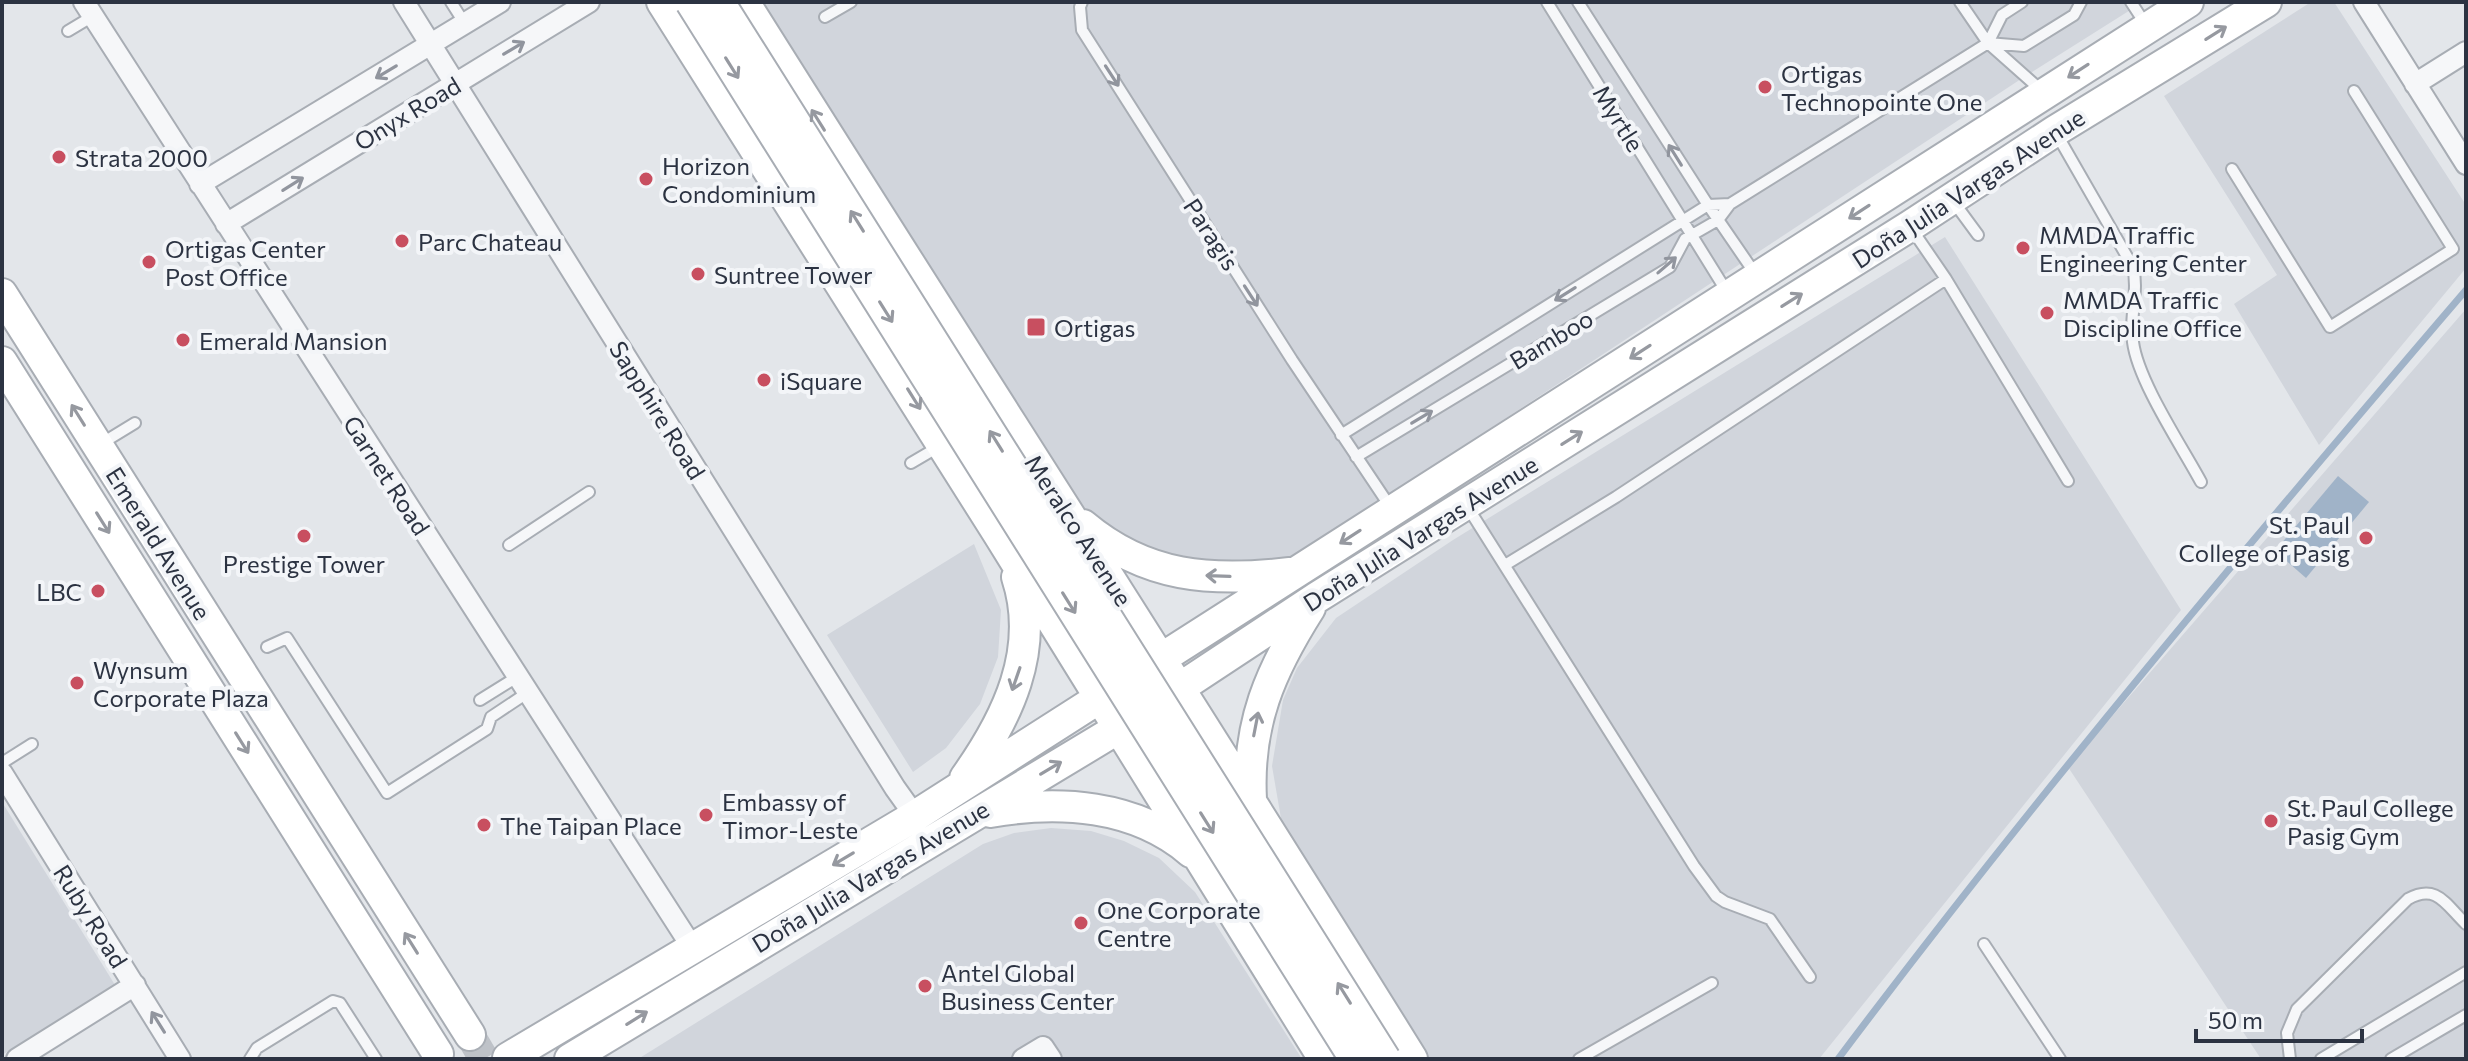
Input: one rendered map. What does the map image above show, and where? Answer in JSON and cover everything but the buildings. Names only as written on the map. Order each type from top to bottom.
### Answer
[{"type":"main road","points":[[662,2],[943,445],[1324,1059]]},
{"type":"main road","name":"Meralco Avenue","points":[[691,2],[1355,1059]]},
{"type":"main road","name":"Meralco Avenue","points":[[719,2],[1385,1059]]},
{"type":"main road","name":"Meralco Avenue","points":[[744,2],[1082,536],[1168,695],[1255,808],[1412,1059]]},
{"type":"main road","name":"Doña Julia Vargas Avenue","points":[[508,1058],[915,816],[2044,93],[2143,24],[2188,2]]},
{"type":"main road","name":"Doña Julia Vargas Avenue","points":[[570,1059],[1119,728],[1316,598],[1910,226],[2163,60],[2266,2]]},
{"type":"main road","name":"Emerald Avenue","points":[[2,294],[470,1035]]},
{"type":"main road","name":"Emerald Avenue","points":[[2,362],[438,1054]]},
{"type":"main road","points":[[1003,542],[1024,551],[1047,546],[1055,537],[1059,525],[1058,499]]},
{"type":"main road","points":[[1058,499],[1084,527],[1112,547],[1135,560],[1163,569],[1214,577],[1296,572]]},
{"type":"main road","points":[[957,789],[996,729],[1022,662],[1027,633],[1025,609],[1003,542]]},
{"type":"main road","points":[[1255,808],[1252,745],[1259,710],[1279,660],[1316,598]]},
{"type":"main road","points":[[972,815],[1044,804],[1098,809],[1161,832],[1199,859]]},
{"type":"main road","points":[[1248,938],[1253,915],[1263,903],[1284,895],[1313,899]]},
{"type":"street","name":"Sapphire Road","points":[[404,2],[878,762],[915,816]]},
{"type":"street","name":"Onyx Road","points":[[200,184],[500,2]]},
{"type":"street","name":"Onyx Road","points":[[226,224],[589,2]]},
{"type":"street","points":[[2364,2],[2466,164]]},
{"type":"street","name":"Garnet Road","points":[[89,9],[692,947]]},
{"type":"street","points":[[2415,84],[2466,52]]},
{"type":"street","name":"Ruby Road","points":[[2,773],[180,1059]]},
{"type":"street","points":[[17,1059],[135,985]]},
{"type":"street","points":[[1023,1059],[1043,1047],[1051,1059]]},
{"type":"lane","points":[[451,2],[465,24]]},
{"type":"lane","points":[[825,17],[851,2]]},
{"type":"lane","name":"Myrtle","points":[[1547,2],[1729,295]]},
{"type":"lane","name":"Myrtle","points":[[1578,2],[1757,277]]},
{"type":"lane","points":[[1960,2],[1988,43],[2044,93]]},
{"type":"lane","name":"Bamboo","points":[[1356,457],[1670,267],[1681,245],[1718,220],[1730,204],[1988,43],[2002,15],[2022,2]]},
{"type":"lane","points":[[1988,43],[2024,46],[2074,15],[2081,2]]},
{"type":"lane","name":"Paragis","points":[[1081,5],[1082,30],[1392,510]]},
{"type":"lane","points":[[68,31],[89,9]]},
{"type":"lane","points":[[2232,169],[2330,327],[2453,249],[2354,91]]},
{"type":"lane","points":[[2055,131],[2133,267],[2136,288],[2132,338],[2135,355],[2160,410],[2201,482]]},
{"type":"lane","points":[[1952,199],[1978,235]]},
{"type":"lane","name":"Bamboo","points":[[1341,435],[1708,205],[1730,204]]},
{"type":"lane","points":[[1910,226],[1946,279],[2068,481]]},
{"type":"lane","points":[[1505,565],[1616,497],[1946,279]]},
{"type":"lane","points":[[98,446],[135,423]]},
{"type":"lane","points":[[911,463],[943,445]]},
{"type":"lane","points":[[509,545],[589,492]]},
{"type":"lane","points":[[1465,505],[1709,886],[1725,902],[1770,919],[1810,977]]},
{"type":"lane","points":[[267,647],[287,638],[387,793],[487,729],[491,717],[522,685]]},
{"type":"lane","points":[[480,700],[522,685]]},
{"type":"lane","points":[[2,763],[32,744]]},
{"type":"lane","points":[[2290,1059],[2287,1033],[2297,1009],[2408,899],[2421,892],[2435,893],[2466,924]]},
{"type":"lane","points":[[1984,944],[2060,1059]]},
{"type":"lane","points":[[2321,1059],[2466,972]]},
{"type":"lane","points":[[1579,1059],[1712,983]]},
{"type":"lane","points":[[250,1059],[257,1048],[337,1001],[376,1059]]},
{"type":"lane","points":[[2391,1059],[2466,1015]]},
{"type":"shaded area","points":[[754,2],[2143,2],[2024,77],[1283,565],[1195,564],[1153,555],[1115,534],[1081,506]]},
{"type":"shaded area","points":[[2311,2],[2334,2],[2466,205],[2466,268],[2319,445],[2234,304],[2277,275],[2164,96]]},
{"type":"shaded area","points":[[1945,237],[2181,610],[1819,1059],[1429,1059],[1283,830],[1272,766],[1283,700],[1297,668],[1336,618],[1453,540]]},
{"type":"shaded area","name":"St. Paul College of Pasig","points":[[2466,309],[2466,1059],[2261,1059],[2068,767]]},
{"type":"shaded area","points":[[974,544],[1001,610],[998,657],[980,704],[946,748],[913,772],[827,635]]},
{"type":"shaded area","points":[[2,802],[115,985],[2,1055]]},
{"type":"shaded area","points":[[1051,828],[1091,831],[1124,841],[1159,858],[1195,892],[1302,1059],[638,1059],[983,844],[1014,833]]},
{"type":"water","points":[[2338,476],[2369,502],[2306,578],[2275,551]]},
{"type":"waterway","points":[[1838,1059],[2067,765],[2466,290]]},
{"type":"tunnel","points":[[470,1035],[484,1059]]},
{"type":"place","name":"Ortigas Technopointe One","points":[[1765,87]]},
{"type":"place","name":"Strata 2000","points":[[59,157]]},
{"type":"place","name":"Horizon Condominium","points":[[646,179]]},
{"type":"place","name":"Parc Chateau","points":[[402,241]]},
{"type":"place","name":"MMDA Traffic Engineering Center","points":[[2023,248]]},
{"type":"place","name":"Ortigas Center Post Office","points":[[149,262]]},
{"type":"place","name":"Suntree Tower","points":[[698,274]]},
{"type":"place","name":"MMDA Traffic Discipline Office","points":[[2047,313]]},
{"type":"place","name":"Ortigas","points":[[1036,327]]},
{"type":"place","name":"Emerald Mansion","points":[[183,340]]},
{"type":"place","name":"iSquare","points":[[764,380]]},
{"type":"place","name":"Prestige Tower","points":[[304,536]]},
{"type":"place","name":"St. Paul College of Pasig","points":[[2366,538]]},
{"type":"place","name":"LBC","points":[[98,591]]},
{"type":"place","name":"Wynsum Corporate Plaza","points":[[77,683]]},
{"type":"place","name":"Embassy of Timor-Leste","points":[[706,815]]},
{"type":"place","name":"St. Paul College Pasig Gym","points":[[2271,821]]},
{"type":"place","name":"The Taipan Place","points":[[484,825]]},
{"type":"place","name":"One Corporate Centre","points":[[1081,923]]},
{"type":"place","name":"Antel Global Business Center","points":[[925,986]]}]
